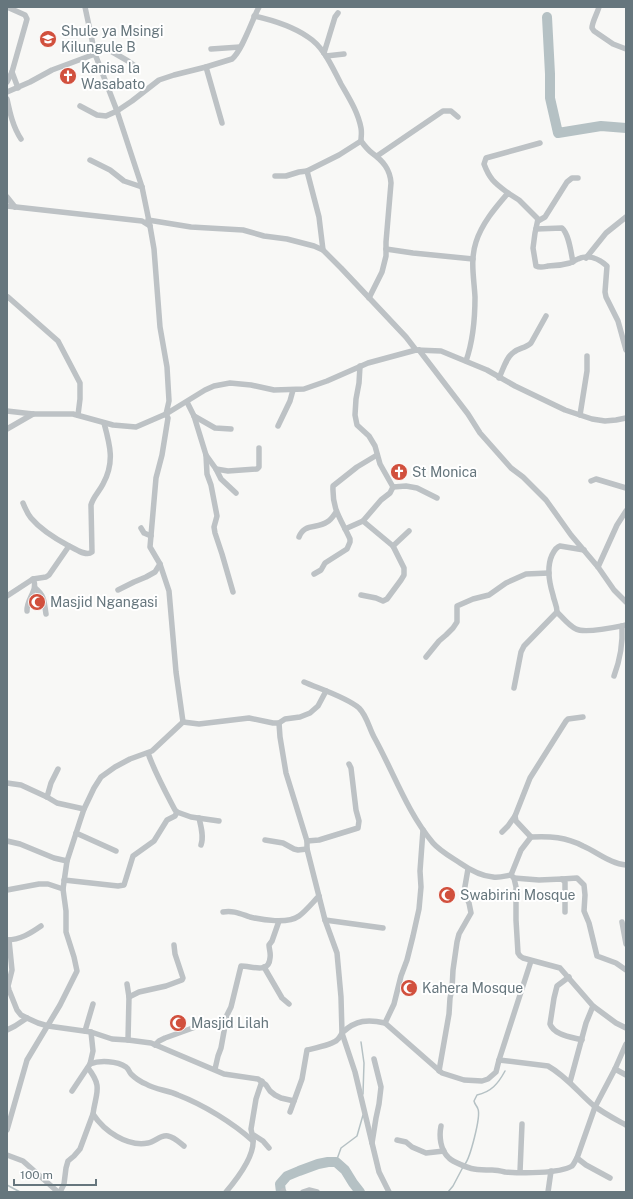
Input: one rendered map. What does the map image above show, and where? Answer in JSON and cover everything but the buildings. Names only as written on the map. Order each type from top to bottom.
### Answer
[{"type":"street","points":[[7,7],[25,15],[27,18],[12,72],[7,82]]},
{"type":"street","points":[[85,7],[95,54],[117,111],[142,187],[154,248],[160,327],[167,367],[169,401],[166,414],[168,418],[162,455],[156,478],[150,547],[160,564],[169,591],[183,722]]},
{"type":"street","points":[[80,106],[93,114],[106,116],[117,111],[159,80],[232,59],[240,48],[259,7]]},
{"type":"street","points":[[598,7],[592,28],[613,44],[626,49]]},
{"type":"street","points":[[325,54],[335,17],[338,13]]},
{"type":"street","points":[[254,16],[264,18],[290,28],[308,37],[317,44],[325,54],[354,108],[362,134],[361,140],[338,155],[307,171],[286,176],[275,176]]},
{"type":"street","points":[[7,92],[18,88],[52,70],[95,54],[100,46],[103,46],[138,68]]},
{"type":"street","points":[[211,49],[240,48]]},
{"type":"street","points":[[325,54],[344,54]]},
{"type":"street","points":[[206,67],[222,123]]},
{"type":"street","points":[[12,72],[18,88]]},
{"type":"street","points":[[7,99],[12,122],[21,139]]},
{"type":"street","points":[[377,156],[443,111],[450,111],[458,116]]},
{"type":"street","points":[[361,140],[386,167],[390,174],[391,183],[386,256],[382,272],[369,298]]},
{"type":"street","points":[[540,143],[486,158],[484,164],[493,181],[519,200],[538,219],[533,248],[536,266],[541,267],[573,262],[580,258],[597,259],[602,261],[607,266],[606,297],[618,321],[626,350]]},
{"type":"street","points":[[90,160],[110,170],[124,181],[142,187]]},
{"type":"street","points":[[307,171],[319,217],[323,250]]},
{"type":"street","points":[[538,222],[545,217],[567,182],[572,178],[578,178]]},
{"type":"street","points":[[466,361],[471,344],[474,319],[475,297],[473,259],[476,242],[494,209],[508,193]]},
{"type":"street","points":[[7,197],[15,207]]},
{"type":"street","points":[[7,206],[142,221],[150,226]]},
{"type":"street","points":[[586,258],[606,233],[626,217]]},
{"type":"street","points":[[148,220],[191,226],[243,230],[264,236],[287,239],[323,250],[418,350],[468,414],[480,433],[511,468],[541,494],[614,590],[626,602]]},
{"type":"street","points":[[536,229],[562,228],[567,234],[573,262]]},
{"type":"street","points":[[386,249],[473,259]]},
{"type":"street","points":[[8,297],[58,341],[80,383],[78,415]]},
{"type":"street","points":[[500,378],[510,355],[531,343],[546,316]]},
{"type":"street","points":[[7,411],[33,414],[78,415],[113,426],[136,427],[166,414],[214,386],[230,383],[251,385],[274,390],[304,389],[378,359],[418,350],[442,351],[487,370],[565,410],[592,419],[605,421],[626,418]]},
{"type":"street","points":[[580,415],[587,371],[586,356]]},
{"type":"street","points":[[360,366],[355,415],[357,425],[369,436],[375,446],[380,464],[393,487]]},
{"type":"street","points":[[278,426],[290,401],[293,390]]},
{"type":"street","points":[[187,402],[194,416],[206,455],[207,474],[211,485],[217,516],[214,527],[215,533],[233,592]]},
{"type":"street","points":[[7,429],[33,414]]},
{"type":"street","points":[[194,416],[215,428],[231,428]]},
{"type":"street","points":[[23,503],[30,517],[55,538],[87,554],[90,554],[92,552],[92,500],[103,484],[110,465],[111,451],[104,423]]},
{"type":"street","points":[[216,469],[228,472],[257,469],[259,467],[259,448]]},
{"type":"street","points":[[206,455],[221,479],[236,493]]},
{"type":"street","points":[[314,574],[321,570],[325,563],[347,549],[350,542],[350,539],[336,512],[333,502],[333,486],[357,467],[377,455]]},
{"type":"street","points":[[591,481],[596,479],[626,488]]},
{"type":"street","points":[[393,487],[406,486],[416,488],[436,498]]},
{"type":"street","points":[[345,529],[363,521],[393,487]]},
{"type":"street","points":[[598,567],[617,525],[626,511]]},
{"type":"street","points":[[299,537],[301,531],[327,522],[336,512]]},
{"type":"street","points":[[361,595],[383,601],[387,599],[404,575],[404,568],[393,546],[363,521]]},
{"type":"street","points":[[141,528],[144,532],[151,536]]},
{"type":"street","points":[[393,546],[409,531]]},
{"type":"street","points":[[7,596],[33,579],[46,577],[49,575],[70,546]]},
{"type":"street","points":[[514,688],[521,652],[524,646],[557,612],[557,605],[551,590],[549,573],[549,563],[551,558],[558,546],[584,550]]},
{"type":"street","points":[[118,590],[155,572],[160,564]]},
{"type":"street","points":[[426,656],[438,641],[446,636],[457,622],[457,606],[473,599],[489,595],[506,582],[526,574],[549,573]]},
{"type":"street","points":[[27,611],[30,598],[35,588],[35,582],[33,579]]},
{"type":"street","points":[[35,588],[40,592],[44,599],[46,614]]},
{"type":"street","points":[[557,612],[572,626],[582,631],[624,625],[622,650],[614,676]]},
{"type":"street","points":[[304,682],[343,698],[359,708],[368,721],[372,733],[404,798],[418,822],[434,844],[452,858],[475,872],[494,877],[513,877],[539,880],[577,878],[584,885],[584,911],[589,923],[597,956],[616,963],[626,970]]},
{"type":"street","points":[[183,722],[199,724],[249,718],[279,723],[285,719],[305,716],[310,713],[318,706],[326,691]]},
{"type":"street","points":[[502,832],[515,816],[530,778],[564,723],[568,719],[583,717]]},
{"type":"street","points":[[7,1130],[27,1060],[60,1005],[77,971],[66,932],[66,911],[63,889],[67,860],[84,809],[101,777],[115,766],[152,751],[183,722]]},
{"type":"street","points":[[279,723],[286,773],[307,841],[307,849],[325,920],[337,953],[341,997],[342,1033],[357,1079],[379,1172],[389,1192]]},
{"type":"street","points":[[148,753],[154,770],[177,812],[191,817],[219,821]]},
{"type":"street","points":[[307,841],[319,840],[358,828],[359,821],[356,810],[351,768],[349,764]]},
{"type":"street","points":[[48,797],[51,783],[58,769]]},
{"type":"street","points":[[7,783],[21,785],[58,803],[84,809]]},
{"type":"street","points":[[64,880],[124,885],[133,856],[154,841],[167,820],[175,816],[177,812]]},
{"type":"street","points":[[515,816],[516,821],[531,837],[559,837],[570,840],[618,864],[626,865]]},
{"type":"street","points":[[199,818],[202,834],[201,845]]},
{"type":"street","points":[[385,1023],[394,1004],[401,976],[407,960],[419,909],[423,830]]},
{"type":"street","points":[[76,833],[116,851]]},
{"type":"street","points":[[531,837],[522,850],[513,877],[516,887],[518,953],[520,956],[530,961],[560,968],[593,1006],[616,1023],[626,1028]]},
{"type":"street","points":[[265,840],[283,843],[298,850],[307,849]]},
{"type":"street","points":[[7,841],[20,844],[54,858],[67,860]]},
{"type":"street","points":[[439,1071],[449,1014],[457,942],[459,934],[470,913],[469,903],[464,892],[468,868]]},
{"type":"street","points":[[562,879],[565,882],[565,912]]},
{"type":"street","points":[[7,890],[39,884],[48,884],[63,889]]},
{"type":"street","points":[[222,912],[235,912],[255,918],[278,921],[290,920],[299,917],[319,896]]},
{"type":"street","points":[[325,920],[383,928]]},
{"type":"street","points":[[215,1069],[221,1048],[227,1015],[231,1007],[241,966],[261,968],[269,964],[269,945],[272,941],[278,921]]},
{"type":"street","points":[[622,922],[626,944]]},
{"type":"street","points":[[41,926],[22,937],[8,940],[12,970],[8,986],[17,1010],[21,1015],[48,1026],[88,1031],[112,1039],[128,1040],[155,1045],[224,1074],[258,1079],[262,1081],[275,1095],[294,1101]]},
{"type":"street","points":[[129,997],[139,992],[166,986],[182,980],[183,978],[174,945]]},
{"type":"street","points":[[290,1112],[302,1078],[307,1050],[337,1040],[342,1033],[361,1021],[373,1020],[385,1023],[442,1073],[464,1080],[488,1080],[496,1072],[530,961]]},
{"type":"street","points":[[264,967],[282,998],[289,1004]]},
{"type":"street","points":[[569,977],[557,986],[550,1024],[551,1027],[557,1032],[582,1040]]},
{"type":"street","points":[[127,984],[129,997],[128,1040]]},
{"type":"street","points":[[72,1091],[89,1066],[93,1051],[88,1031],[93,1004]]},
{"type":"street","points":[[570,1082],[586,1023],[593,1006]]},
{"type":"street","points":[[7,1030],[27,1018]]},
{"type":"street","points":[[155,1045],[165,1038],[201,1025],[217,1024],[224,1027]]},
{"type":"street","points":[[441,1126],[440,1134],[444,1151],[449,1158],[468,1167],[486,1171],[493,1170],[520,1172],[551,1171],[564,1169],[574,1165],[595,1107],[626,1044]]},
{"type":"street","points":[[372,1143],[380,1104],[381,1087],[374,1059]]},
{"type":"street","points":[[499,1060],[548,1066],[570,1082],[580,1094],[595,1107],[626,1125]]},
{"type":"street","points":[[89,1066],[95,1062],[122,1065],[128,1068],[131,1074],[148,1085],[178,1094],[203,1107],[253,1137],[263,1141],[269,1148]]},
{"type":"street","points":[[7,1154],[23,1161],[59,1192],[64,1184],[68,1161],[80,1149],[93,1114],[98,1083],[89,1066]]},
{"type":"street","points":[[615,1069],[626,1075]]},
{"type":"street","points":[[226,1192],[248,1160],[253,1137],[251,1129],[256,1099],[262,1081]]},
{"type":"street","points":[[93,1114],[102,1126],[125,1140],[140,1144],[150,1143],[162,1136],[167,1135],[173,1137],[184,1146]]},
{"type":"street","points":[[520,1172],[522,1124]]},
{"type":"street","points":[[397,1140],[406,1142],[412,1147],[426,1153],[444,1151]]},
{"type":"street","points":[[577,1158],[610,1178]]},
{"type":"street","points":[[548,1192],[551,1171]]},
{"type":"street","points":[[304,1192],[309,1190],[316,1192]]},
{"type":"waterway","points":[[547,17],[550,98],[558,133],[601,126],[626,128]]},
{"type":"waterway","points":[[361,1042],[364,1063],[363,1094]]},
{"type":"waterway","points":[[465,1164],[477,1128],[479,1113],[474,1101],[477,1095],[482,1094],[494,1087],[505,1071]]},
{"type":"waterway","points":[[336,1162],[341,1148],[357,1136],[363,1115]]},
{"type":"waterway","points":[[281,1192],[280,1184],[287,1176],[318,1164],[328,1162],[336,1162],[345,1170],[360,1192]]},
{"type":"waterway","points":[[448,1192],[453,1186],[463,1167]]},
{"type":"waterway","points":[[7,1185],[20,1192]]},
{"type":"place","name":"Shule ya Msingi Kilungule B","points":[[48,39]]},
{"type":"place","name":"Kanisa la Wasabato","points":[[68,76]]},
{"type":"place","name":"St Monica","points":[[399,472]]},
{"type":"place","name":"Masjid Ngangasi","points":[[37,602]]},
{"type":"place","name":"Swabirini Mosque","points":[[447,895]]},
{"type":"place","name":"Kahera Mosque","points":[[409,988]]},
{"type":"place","name":"Masjid Lilah","points":[[178,1023]]}]
